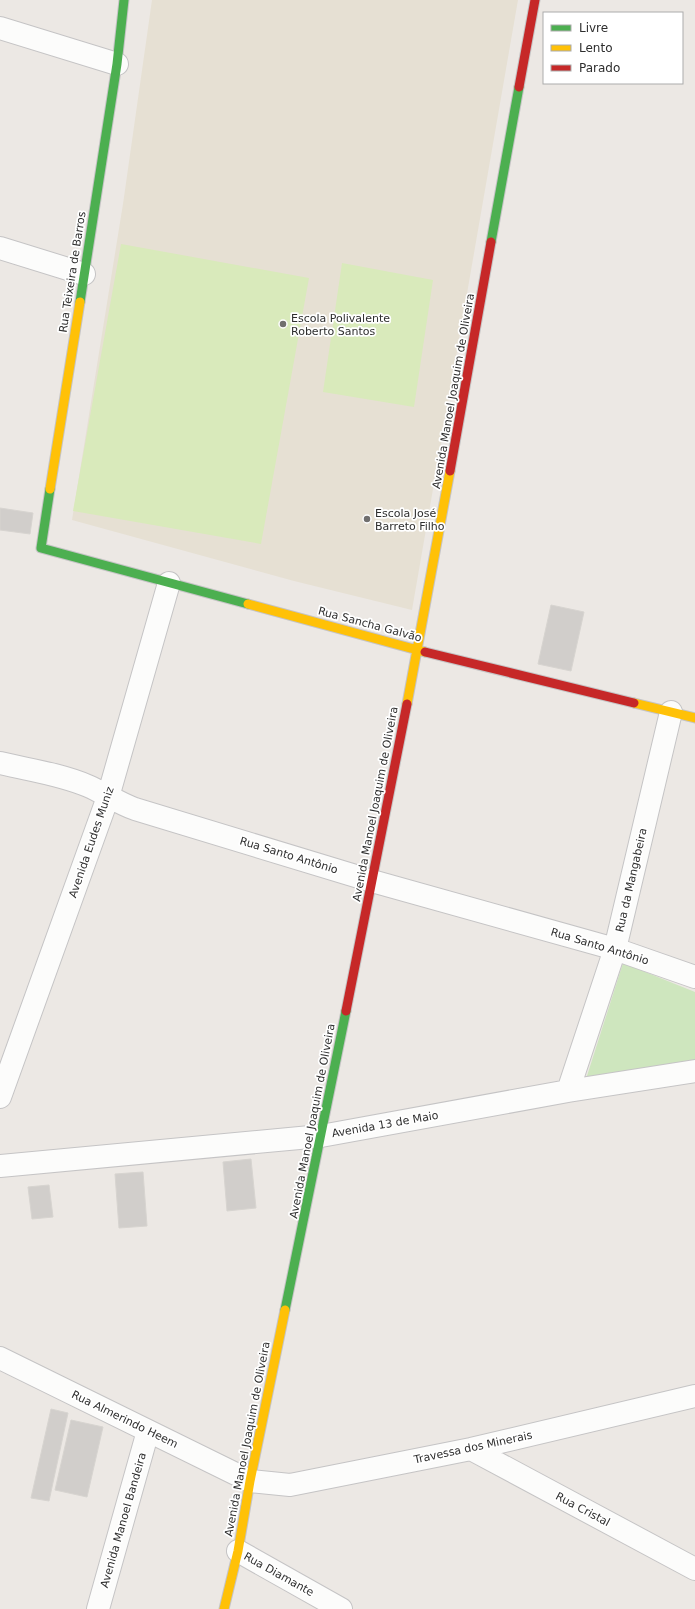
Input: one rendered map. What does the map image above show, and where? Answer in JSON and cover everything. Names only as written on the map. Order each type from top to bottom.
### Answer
[{"type":"street","name":"Rua Teixeira de Barros","points":[[41,548],[117,64],[124,0]]},
{"type":"street","name":"Avenida Manoel Joaquim de Oliveira","points":[[224,1609],[238,1551],[250,1480],[322,1136],[418,650],[535,0]]},
{"type":"street","points":[[0,28],[117,64]]},
{"type":"street","points":[[0,248],[84,274]]},
{"type":"street","name":"Rua Sancha Galvão","points":[[41,548],[418,650],[695,718]]},
{"type":"street","name":"Avenida Eudes Muniz","points":[[0,1097],[108,797],[169,583]]},
{"type":"street","name":"Rua da Mangabeira","points":[[568,1091],[615,949],[671,712]]},
{"type":"street","name":"Rua Santo Antônio","points":[[0,763],[72,780],[88,786],[121,804],[135,809],[372,881],[615,949],[695,977]]},
{"type":"street","name":"Avenida 13 de Maio","points":[[0,1166],[322,1136],[568,1091],[695,1071]]},
{"type":"street","name":"Rua Almerindo Heem","points":[[0,1358],[250,1480]]},
{"type":"street","name":"Travessa dos Minerais","points":[[250,1480],[290,1485],[471,1449],[695,1396]]},
{"type":"street","name":"Avenida Manoel Bandeira","points":[[98,1609],[148,1431]]},
{"type":"street","name":"Rua Cristal","points":[[471,1449],[695,1569]]},
{"type":"street","name":"Rua Diamante","points":[[238,1551],[341,1609]]},
{"type":"shaded area","name":"Escola Polivalente Roberto Santos","points":[[152,0],[518,0],[412,610],[294,581],[72,520],[123,204]]},
{"type":"green space","points":[[121,244],[309,278],[261,544],[73,511]]},
{"type":"green space","points":[[342,263],[433,280],[414,407],[323,392]]},
{"type":"green space","points":[[623,963],[695,992],[695,1062],[586,1079]]},
{"type":"building","points":[[0,508],[33,513],[30,534],[0,530]]},
{"type":"building","points":[[551,605],[584,612],[571,671],[538,664]]},
{"type":"building","points":[[251,1159],[256,1208],[227,1211],[223,1162]]},
{"type":"building","points":[[143,1172],[147,1226],[119,1228],[115,1174]]},
{"type":"building","points":[[49,1185],[53,1217],[32,1219],[28,1187]]},
{"type":"building","points":[[51,1409],[68,1413],[49,1501],[31,1498]]},
{"type":"building","points":[[71,1420],[103,1427],[87,1497],[55,1490]]},
{"type":"traffic: fast","points":[[80,302],[117,64],[124,0]]},
{"type":"traffic: fast","points":[[491,242],[519,87]]},
{"type":"traffic: fast","points":[[50,489],[41,548],[248,604]]},
{"type":"traffic: fast","points":[[285,1310],[346,1011]]},
{"type":"traffic: slow","points":[[50,489],[80,302]]},
{"type":"traffic: slow","points":[[407,704],[450,471]]},
{"type":"traffic: slow","points":[[248,604],[425,652]]},
{"type":"traffic: slow","points":[[634,703],[695,718]]},
{"type":"traffic: slow","points":[[224,1609],[238,1551],[250,1481],[285,1310]]},
{"type":"traffic: jam","points":[[519,87],[535,0]]},
{"type":"traffic: jam","points":[[450,471],[491,242]]},
{"type":"traffic: jam","points":[[425,652],[634,703]]},
{"type":"traffic: jam","points":[[346,1011],[407,704]]},
{"type":"place","name":"Escola Polivalente Roberto Santos","points":[[283,324]]},
{"type":"place","name":"Escola José Barreto Filho","points":[[367,519]]}]
